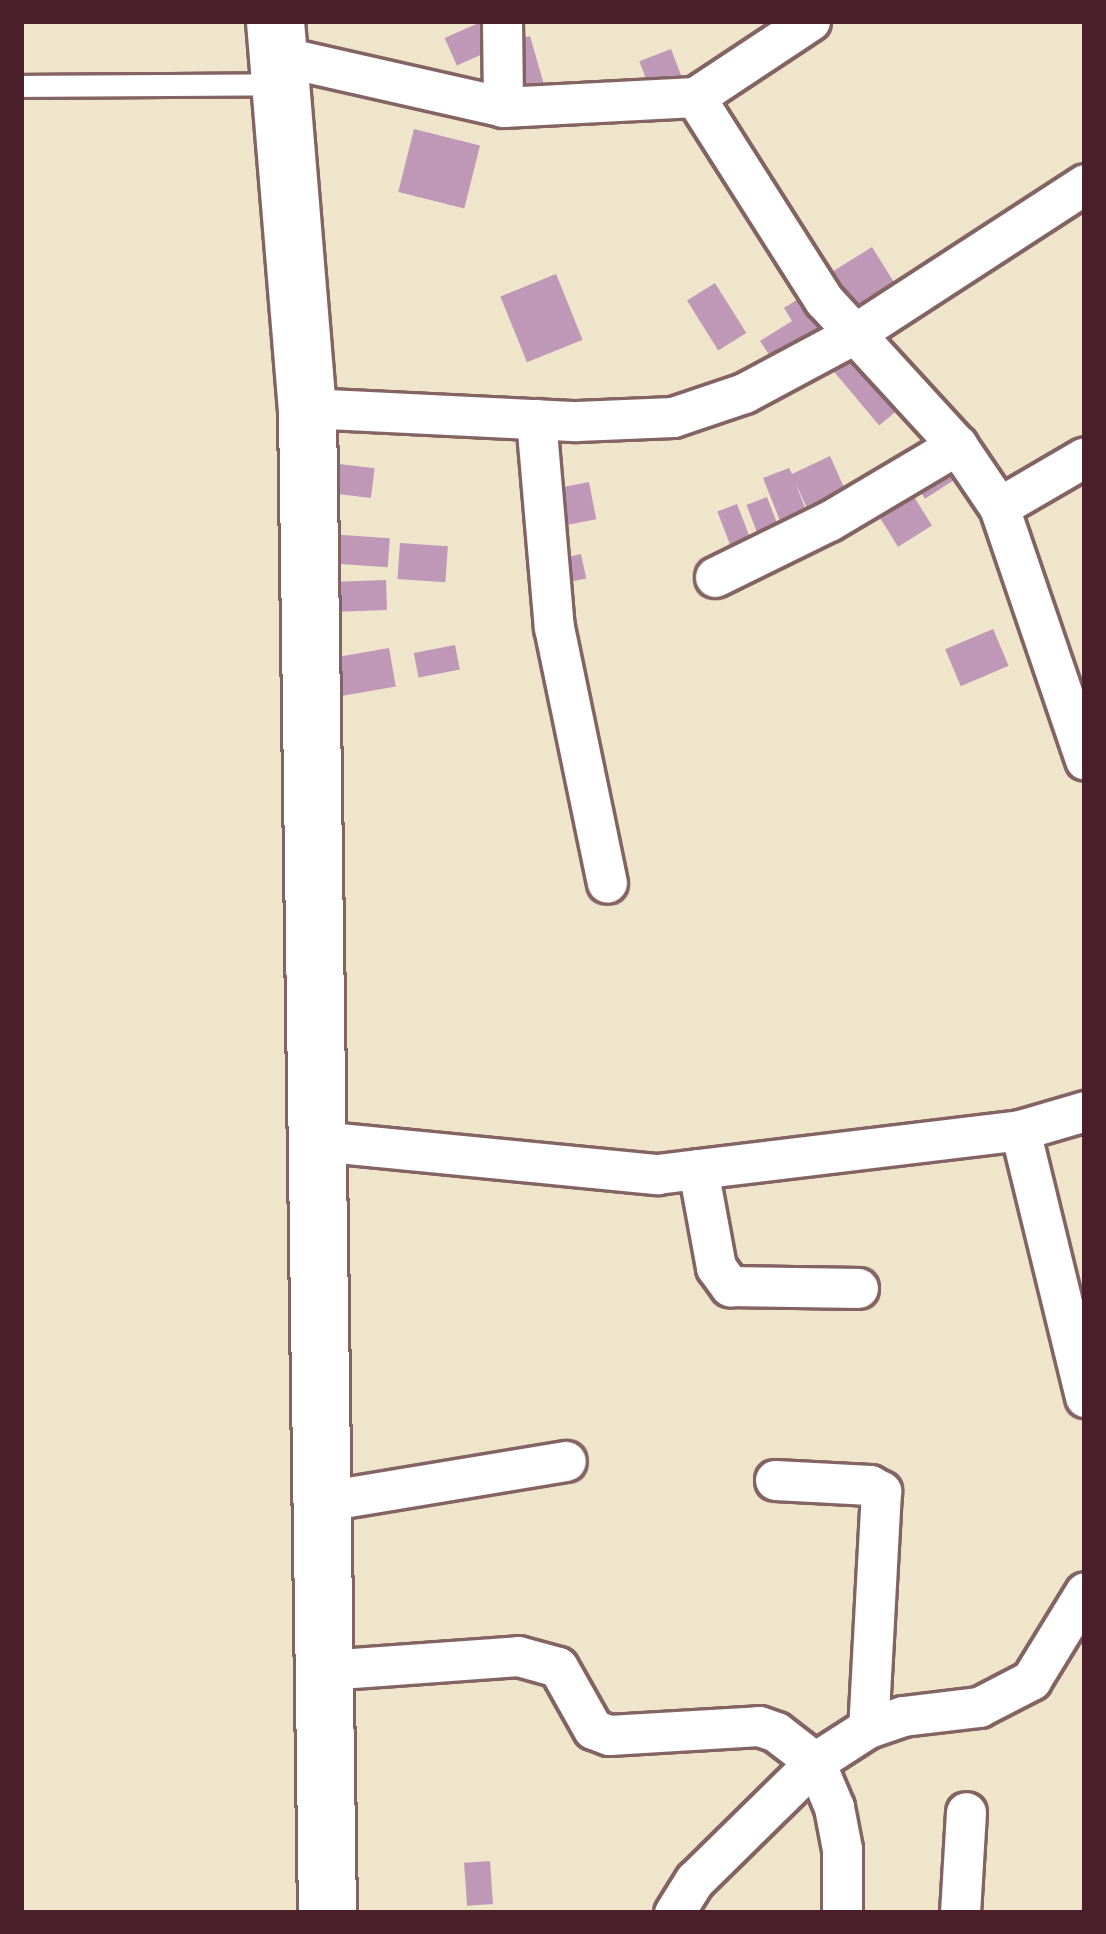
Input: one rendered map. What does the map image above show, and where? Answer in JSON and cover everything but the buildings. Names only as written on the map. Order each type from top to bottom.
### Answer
[{"type":"street","points":[[502,21],[503,106]]},
{"type":"street","points":[[327,1913],[307,408],[276,53],[503,106],[695,98],[761,36],[810,21]]},
{"type":"street","points":[[695,98],[824,300],[957,445],[999,507],[1085,760]]},
{"type":"street","points":[[307,408],[536,419],[673,417],[743,393],[854,334],[1085,184]]},
{"type":"street","points":[[536,419],[554,627],[607,883]]},
{"type":"street","points":[[715,577],[829,521],[957,445]]},
{"type":"street","points":[[999,507],[1085,458]]},
{"type":"street","points":[[318,1141],[657,1174],[1020,1130],[1085,1111]]},
{"type":"street","points":[[1020,1130],[1082,1375]]},
{"type":"street","points":[[698,1169],[716,1268],[730,1286],[858,1288]]},
{"type":"street","points":[[324,1501],[566,1461]]},
{"type":"street","points":[[775,1480],[870,1485],[880,1491],[868,1728]]},
{"type":"street","points":[[674,1913],[695,1880],[814,1762],[868,1728],[902,1716],[979,1707],[1007,1698],[1031,1681],[1085,1592]]},
{"type":"street","points":[[325,1670],[518,1656],[558,1667],[593,1729],[609,1736],[759,1726],[814,1762],[834,1807],[842,1849],[842,1913]]},
{"type":"street","points":[[960,1913],[966,1812]]},
{"type":"lane","points":[[21,86],[276,53]]}]
